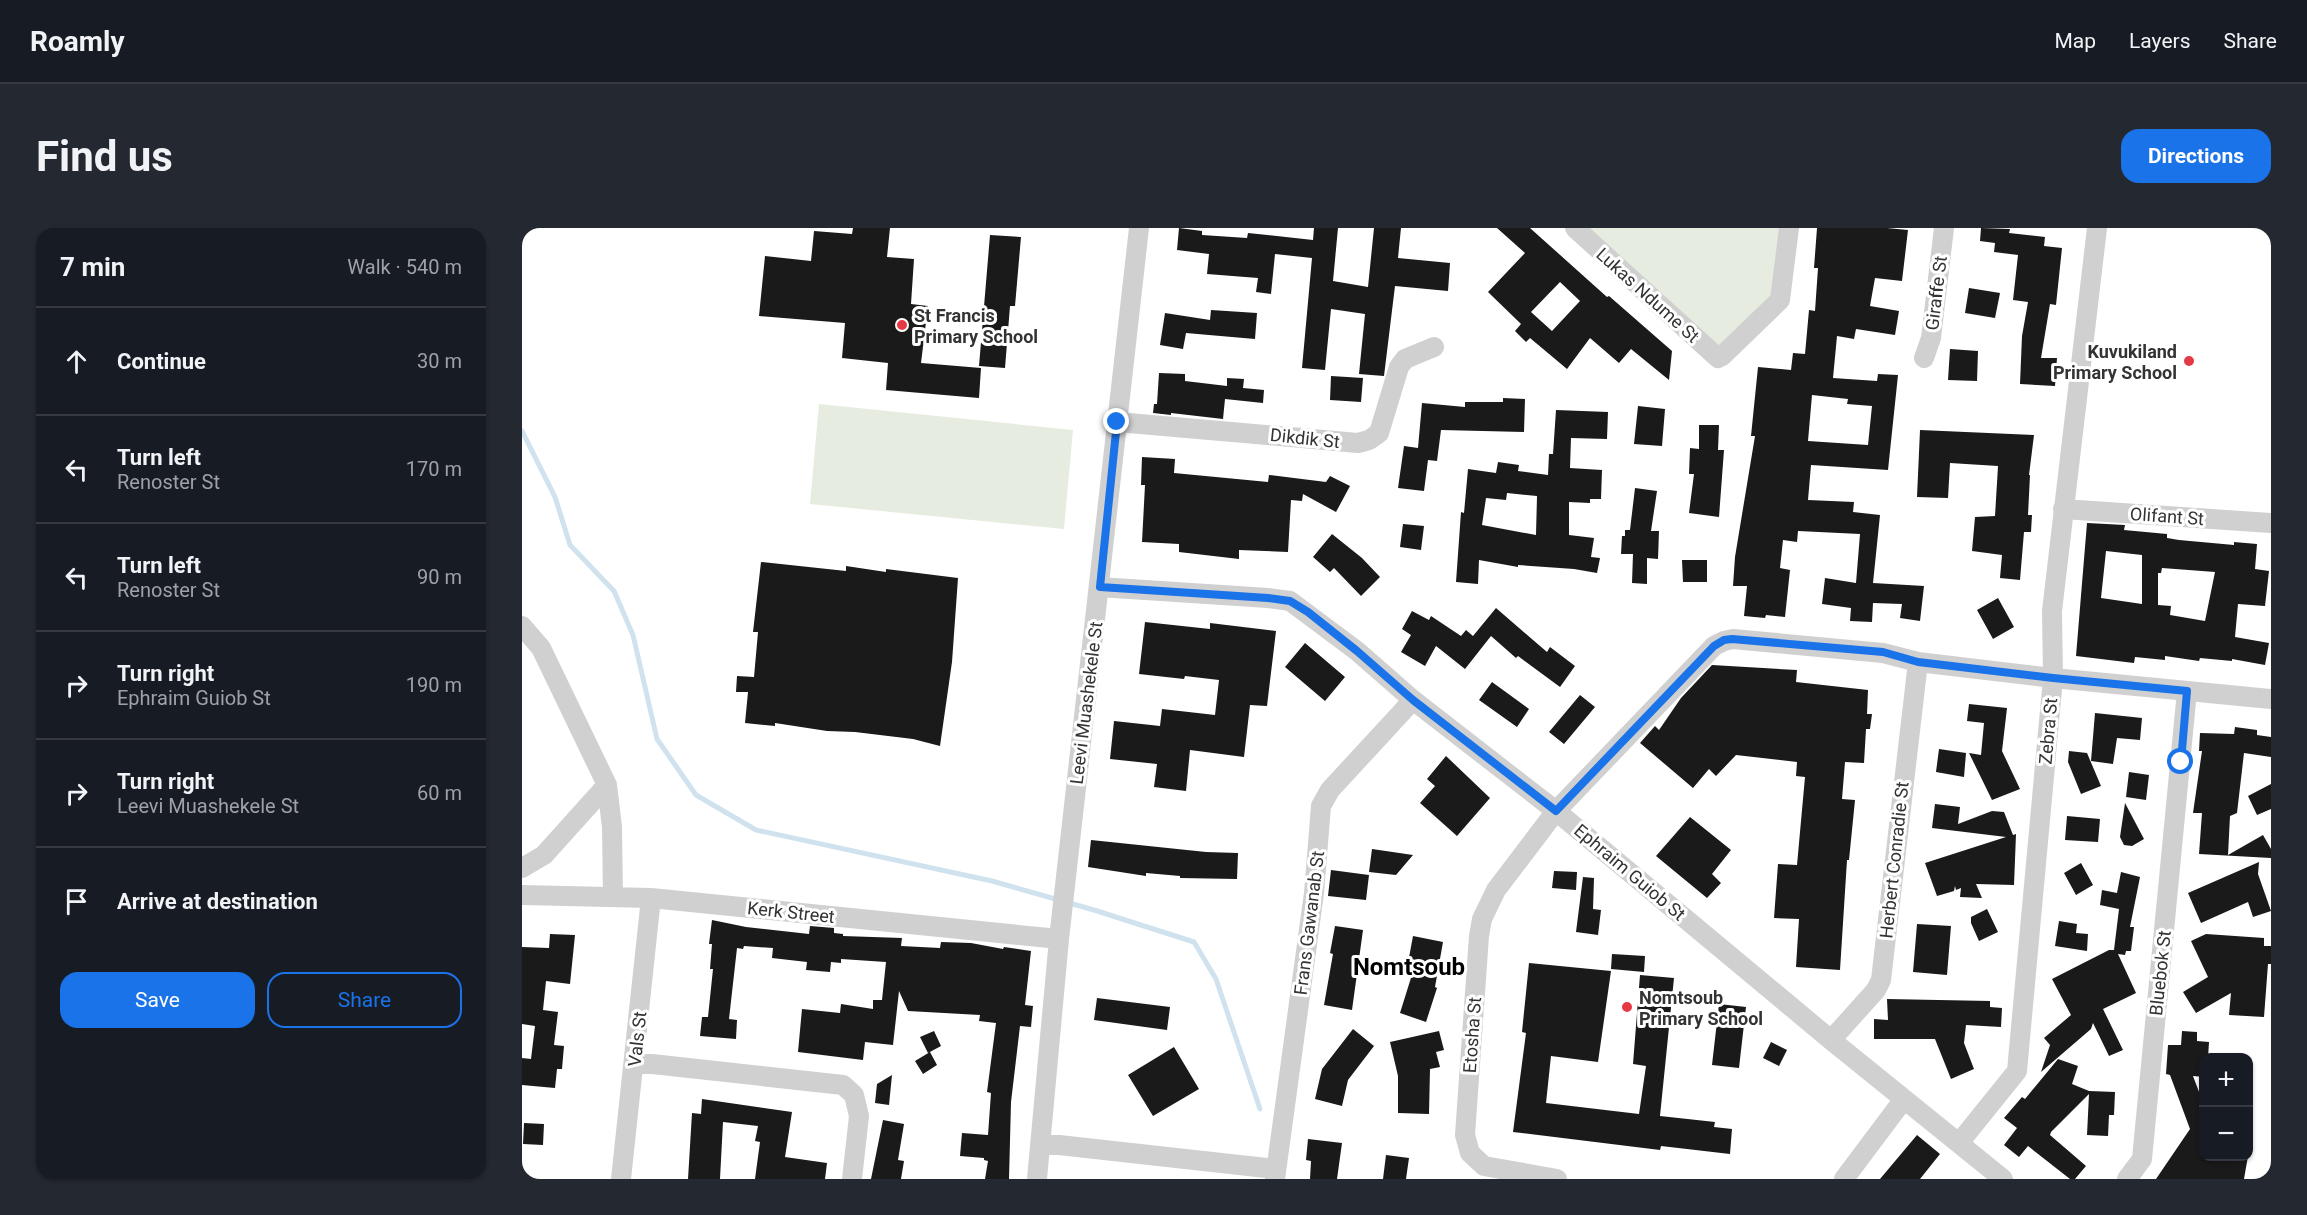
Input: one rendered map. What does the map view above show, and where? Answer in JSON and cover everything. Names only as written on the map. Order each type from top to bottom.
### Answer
[{"type":"street","name":"Leevi Muashekele St","points":[[1037,1179],[1060,930],[1139,228]]},
{"type":"street","name":"Lukas Ndume St","points":[[1575,228],[1718,358],[1780,300],[1789,228]]},
{"type":"street","name":"Giraffe St","points":[[1924,358],[1931,338],[1944,228]]},
{"type":"street","name":"Zebra St","points":[[1959,1143],[2017,1071],[2053,678],[2052,610],[2097,228]]},
{"type":"street","name":"Dikdik St","points":[[1117,422],[1358,443],[1369,441],[1379,433],[1399,367],[1405,359],[1434,347]]},
{"type":"street","name":"Olifant St","points":[[2063,509],[2271,523]]},
{"type":"street","name":"Ephraim Guiob St","points":[[1100,587],[1290,601],[1357,651],[1413,700],[1556,811],[1831,1040],[2003,1179]]},
{"type":"street","points":[[522,626],[541,648],[607,785],[612,827],[613,897]]},
{"type":"street","name":"Etosha St","points":[[1557,1179],[1484,1166],[1470,1153],[1465,1135],[1482,919],[1496,890],[1556,811],[1714,646],[1724,640],[1732,639],[1883,652],[1918,662],[2053,678],[2271,699]]},
{"type":"street","name":"Herbert Conradie St","points":[[1831,1040],[1876,990],[1881,980],[1918,662]]},
{"type":"street","name":"Bluebok St","points":[[2127,1179],[2142,1159],[2187,691]]},
{"type":"street","name":"Frans Gawanab St","points":[[1275,1174],[1314,893],[1321,806],[1330,790],[1413,700]]},
{"type":"street","points":[[522,868],[544,855],[607,785]]},
{"type":"street","name":"Kerk Street","points":[[522,895],[651,898],[1060,930]]},
{"type":"street","name":"Vals St","points":[[621,1179],[651,898]]},
{"type":"street","points":[[634,1062],[843,1085],[854,1095],[859,1116],[852,1179]]},
{"type":"street","points":[[1844,1179],[1904,1100]]},
{"type":"street","points":[[1041,1143],[1275,1174]]},
{"type":"shaded area","points":[[1575,228],[1789,228],[1780,300],[1722,356]]},
{"type":"shaded area","points":[[819,404],[1073,430],[1064,529],[810,504]]},
{"type":"building","points":[[853,228],[890,228],[887,257],[914,259],[911,304],[928,306],[921,363],[981,368],[979,398],[886,390],[888,363],[842,358],[845,323],[759,316],[765,256],[811,261],[814,231],[852,234]]},
{"type":"building","points":[[1179,228],[1202,231],[1202,235],[1247,238],[1248,233],[1313,240],[1314,228],[1338,228],[1333,281],[1368,287],[1374,228],[1401,228],[1398,258],[1450,263],[1448,291],[1395,286],[1384,376],[1359,374],[1365,314],[1331,309],[1325,370],[1302,368],[1312,258],[1275,254],[1271,294],[1256,292],[1258,278],[1207,274],[1209,254],[1177,250]]},
{"type":"building","points":[[1497,228],[1530,228],[1672,351],[1669,380],[1631,349],[1619,363],[1590,338],[1567,369],[1530,338],[1526,342],[1515,331],[1521,324],[1488,292],[1525,253]],"holes":[[[1560,282],[1580,301],[1552,331],[1531,312]]]},
{"type":"building","points":[[1817,228],[1908,230],[1902,281],[1875,278],[1870,306],[1899,311],[1895,335],[1856,329],[1854,339],[1837,336],[1833,378],[1877,381],[1878,374],[1898,375],[1888,470],[1811,465],[1808,500],[1854,502],[1853,512],[1880,515],[1873,583],[1924,586],[1920,621],[1900,618],[1902,604],[1873,603],[1872,622],[1850,621],[1851,608],[1822,604],[1825,578],[1856,583],[1860,534],[1798,531],[1797,542],[1783,540],[1780,568],[1790,570],[1785,617],[1744,616],[1747,586],[1733,586],[1735,557],[1755,436],[1751,436],[1758,367],[1791,370],[1793,353],[1805,354],[1809,310],[1815,311],[1818,268],[1814,268]],"holes":[[[1812,395],[1848,399],[1847,404],[1872,406],[1868,445],[1808,441]]]},
{"type":"building","points":[[1981,228],[2010,229],[2009,233],[2045,237],[2044,246],[2062,248],[2056,305],[2050,304],[2041,358],[2057,358],[2055,386],[2020,384],[2022,336],[2028,302],[2013,300],[2018,255],[1994,252],[1995,243],[1980,241]]},
{"type":"building","points":[[990,235],[1021,237],[1015,306],[1010,306],[1005,368],[979,366]]},
{"type":"building","points":[[1969,288],[2000,293],[1995,318],[1965,313]]},
{"type":"building","points":[[1211,310],[1257,313],[1255,339],[1186,333],[1183,349],[1160,345],[1165,313],[1210,320]]},
{"type":"building","points":[[1950,349],[1978,351],[1977,381],[1948,380]]},
{"type":"building","points":[[1159,373],[1185,374],[1185,381],[1227,386],[1227,378],[1244,379],[1243,388],[1264,390],[1263,403],[1225,399],[1223,419],[1153,413],[1154,404],[1157,404]]},
{"type":"building","points":[[1331,376],[1363,378],[1361,402],[1330,400]]},
{"type":"building","points":[[1503,398],[1525,399],[1524,432],[1441,430],[1437,461],[1428,460],[1424,491],[1398,488],[1404,446],[1418,448],[1422,403],[1465,407],[1465,402],[1503,402]]},
{"type":"building","points":[[1638,406],[1665,409],[1662,446],[1634,444]]},
{"type":"building","points":[[1556,410],[1608,412],[1607,439],[1571,438],[1570,468],[1602,470],[1601,499],[1590,499],[1590,503],[1569,502],[1569,535],[1594,538],[1591,557],[1600,558],[1597,573],[1574,569],[1518,565],[1518,567],[1479,560],[1478,584],[1456,582],[1461,512],[1464,513],[1468,469],[1496,473],[1498,462],[1519,465],[1518,471],[1548,475],[1549,454],[1553,454]],"holes":[[[1507,493],[1537,496],[1536,535],[1482,525],[1486,498],[1506,500]]]},
{"type":"building","points":[[1699,425],[1719,425],[1718,450],[1724,450],[1719,517],[1689,513],[1694,474],[1689,474],[1690,448],[1699,449]]},
{"type":"building","points":[[1920,430],[2034,435],[2029,475],[2028,515],[2032,515],[2031,532],[2024,532],[2020,580],[2000,578],[2002,555],[1972,551],[1975,517],[1995,516],[1998,466],[1950,463],[1948,498],[1917,497]]},
{"type":"building","points":[[1142,457],[1175,459],[1174,473],[1268,482],[1269,475],[1326,482],[1330,476],[1350,486],[1336,512],[1303,494],[1302,501],[1291,500],[1288,552],[1239,550],[1239,559],[1179,552],[1179,544],[1142,542],[1145,485],[1141,485]]},
{"type":"building","points":[[1635,488],[1657,491],[1651,531],[1659,531],[1658,559],[1647,558],[1647,584],[1632,583],[1633,554],[1621,554],[1622,536],[1625,536],[1625,530],[1630,530]]},
{"type":"building","points":[[2087,523],[2125,525],[2124,530],[2167,534],[2167,538],[2179,540],[2234,545],[2234,542],[2257,544],[2255,569],[2269,571],[2265,606],[2238,604],[2235,637],[2269,643],[2265,665],[2232,659],[2232,661],[2200,658],[2199,661],[2165,656],[2165,660],[2135,657],[2134,663],[2076,656]],"holes":[[[2106,551],[2142,555],[2142,604],[2101,598]],[[2162,568],[2215,572],[2205,621],[2170,615],[2171,606],[2158,605],[2158,573],[2161,573]]]},
{"type":"building","points":[[1403,524],[1424,526],[1421,550],[1400,547]]},
{"type":"building","points":[[1332,534],[1362,558],[1380,577],[1361,596],[1334,568],[1330,572],[1313,557]]},
{"type":"building","points":[[1682,560],[1707,560],[1707,582],[1683,582]]},
{"type":"building","points":[[761,562],[846,571],[846,566],[886,572],[886,569],[958,578],[952,662],[940,746],[913,739],[855,732],[827,731],[775,723],[775,726],[745,723],[748,692],[736,692],[737,676],[754,677],[758,632],[753,632]]},
{"type":"building","points":[[1998,598],[2014,627],[1993,639],[1977,610]]},
{"type":"building","points":[[1496,608],[1547,652],[1550,647],[1575,666],[1560,687],[1518,656],[1516,658],[1491,636],[1465,669],[1436,646],[1425,666],[1401,652],[1411,635],[1402,629],[1412,611],[1429,620],[1431,616],[1461,636],[1466,630],[1473,636]]},
{"type":"building","points":[[1145,622],[1210,629],[1210,623],[1276,631],[1267,706],[1250,705],[1244,757],[1190,750],[1186,791],[1154,787],[1157,764],[1110,759],[1114,721],[1160,726],[1162,709],[1215,715],[1219,680],[1139,674]]},
{"type":"building","points":[[1305,643],[1345,677],[1325,701],[1285,667]]},
{"type":"building","points":[[1712,665],[1797,670],[1796,682],[1868,690],[1867,714],[1872,714],[1870,729],[1866,729],[1864,763],[1845,762],[1842,799],[1855,800],[1849,860],[1847,860],[1840,970],[1796,967],[1799,919],[1774,918],[1778,864],[1797,865],[1805,777],[1796,776],[1797,762],[1736,755],[1716,776],[1709,769],[1693,788],[1640,743],[1655,726],[1659,730],[1681,698]]},
{"type":"building","points":[[1492,682],[1529,709],[1517,727],[1479,700]]},
{"type":"building","points":[[1580,695],[1595,707],[1564,744],[1549,732]]},
{"type":"building","points":[[1969,704],[2007,708],[2002,751],[2020,789],[1992,800],[1969,753],[1981,755],[1984,723],[1967,721]]},
{"type":"building","points":[[2095,713],[2142,718],[2140,740],[2117,738],[2113,764],[2091,761]]},
{"type":"building","points":[[2235,727],[2257,730],[2257,735],[2271,737],[2271,757],[2244,753],[2237,813],[2230,816],[2228,855],[2263,835],[2271,849],[2271,858],[2199,854],[2202,813],[2193,813],[2202,751],[2199,751],[2200,733],[2234,734]]},
{"type":"building","points":[[1939,749],[1966,753],[1964,777],[1936,772]]},
{"type":"building","points":[[2069,751],[2087,753],[2101,786],[2081,794],[2068,762]]},
{"type":"building","points":[[1446,756],[1490,798],[1457,836],[1420,803],[1435,786],[1427,779]]},
{"type":"building","points":[[2129,772],[2149,775],[2146,800],[2126,797]]},
{"type":"building","points":[[2271,784],[2271,809],[2257,815],[2248,796]]},
{"type":"building","points":[[2125,803],[2144,839],[2132,846],[2124,845],[2120,837]]},
{"type":"building","points":[[1935,804],[1960,807],[1958,824],[1992,811],[2004,812],[2013,835],[2016,834],[2014,885],[1976,884],[1982,898],[1960,897],[1961,888],[1956,890],[1955,886],[1954,891],[1937,896],[1925,863],[2006,837],[1932,828]]},
{"type":"building","points":[[2067,816],[2100,819],[2098,842],[2065,840]]},
{"type":"building","points":[[1690,817],[1731,850],[1712,874],[1721,883],[1707,898],[1656,856]]},
{"type":"building","points":[[1091,840],[1206,852],[1238,853],[1237,879],[1180,878],[1180,876],[1146,873],[1146,876],[1088,867]]},
{"type":"building","points":[[1372,849],[1413,855],[1396,875],[1369,872]]},
{"type":"building","points":[[2259,862],[2258,874],[2271,911],[2253,917],[2248,902],[2201,923],[2188,893]]},
{"type":"building","points":[[2081,863],[2093,885],[2076,895],[2064,873]]},
{"type":"building","points":[[1331,870],[1369,875],[1366,900],[1328,896]]},
{"type":"building","points":[[1554,871],[1577,872],[1576,890],[1552,888]]},
{"type":"building","points":[[2121,872],[2140,877],[2130,927],[2134,927],[2131,951],[2126,951],[2125,955],[2118,954],[2136,993],[2103,1009],[2123,1050],[2109,1056],[2093,1023],[2091,1029],[2041,1072],[2050,1045],[2044,1038],[2071,1015],[2052,979],[2109,950],[2114,950],[2119,909],[2100,905],[2102,890],[2117,893]]},
{"type":"building","points":[[1583,877],[1594,878],[1593,909],[1601,910],[1598,935],[1576,932]]},
{"type":"building","points":[[1987,909],[1998,932],[1979,941],[1971,923],[1971,917]]},
{"type":"building","points":[[712,920],[746,927],[809,934],[810,926],[834,928],[834,933],[843,934],[843,936],[902,938],[901,946],[940,948],[941,942],[971,943],[1031,951],[1025,1005],[1033,1006],[1031,1027],[1020,1026],[1011,1102],[1009,1179],[985,1179],[988,1161],[984,1158],[960,1156],[962,1133],[988,1135],[991,1093],[987,1092],[996,1023],[979,1021],[980,1015],[908,1011],[899,991],[893,1045],[865,1042],[863,1060],[798,1052],[802,1009],[840,1013],[841,1004],[873,1009],[873,1000],[882,1000],[886,962],[841,959],[841,963],[831,962],[830,972],[806,970],[807,962],[772,958],[773,948],[744,946],[743,949],[737,948],[729,1019],[737,1020],[736,1039],[700,1036],[702,1017],[708,1017],[713,969],[710,969],[712,944],[709,944]]},
{"type":"building","points":[[2059,921],[2077,924],[2076,933],[2088,934],[2087,951],[2055,946]]},
{"type":"building","points":[[1917,924],[1951,926],[1947,975],[1913,972]]},
{"type":"building","points":[[1335,926],[1363,930],[1352,1010],[1324,1005],[1333,954],[1330,953]]},
{"type":"building","points":[[550,934],[575,935],[570,984],[546,981],[543,1010],[558,1012],[554,1045],[564,1046],[562,1069],[557,1069],[555,1088],[522,1085],[522,1058],[531,1059],[535,1026],[522,1024],[522,947],[549,948]]},
{"type":"building","points":[[2206,934],[2264,938],[2264,946],[2271,946],[2264,1017],[2229,1015],[2231,993],[2196,1013],[2183,992],[2208,977],[2191,941]]},
{"type":"building","points":[[1413,936],[1443,942],[1435,987],[1437,988],[1426,1022],[1400,1013],[1415,965],[1408,963]]},
{"type":"building","points":[[1612,954],[1645,956],[1644,972],[1611,969]]},
{"type":"building","points":[[1529,963],[1611,971],[1598,1062],[1551,1056],[1546,1103],[1639,1114],[1646,1066],[1633,1064],[1640,975],[1674,978],[1660,1116],[1715,1122],[1714,1127],[1732,1129],[1730,1154],[1661,1146],[1660,1150],[1513,1132],[1526,1033],[1522,1032]]},
{"type":"building","points":[[1097,998],[1170,1007],[1167,1030],[1094,1020]]},
{"type":"building","points":[[1887,999],[1990,1001],[1990,1007],[2002,1008],[2001,1027],[1966,1025],[1964,1043],[1974,1069],[1951,1079],[1935,1039],[1874,1039],[1874,1019],[1888,1020]]},
{"type":"building","points":[[1719,1004],[1746,1007],[1739,1068],[1712,1065]]},
{"type":"building","points":[[1353,1029],[1374,1046],[1348,1080],[1342,1106],[1315,1099],[1322,1069]]},
{"type":"building","points":[[934,1031],[941,1046],[928,1053],[920,1037]]},
{"type":"building","points":[[1439,1031],[1444,1050],[1436,1052],[1440,1067],[1430,1069],[1429,1114],[1398,1113],[1398,1076],[1390,1042]]},
{"type":"building","points":[[2182,1031],[2197,1032],[2197,1041],[2209,1042],[2208,1053],[2199,1053],[2199,1077],[2193,1076],[2199,1092],[2199,1161],[2247,1161],[2244,1179],[2156,1179],[2190,1129],[2170,1075],[2166,1074],[2168,1045],[2181,1045]]},
{"type":"building","points":[[1771,1042],[1787,1050],[1779,1066],[1763,1058]]},
{"type":"building","points":[[1174,1047],[1199,1089],[1153,1116],[1128,1075]]},
{"type":"building","points":[[930,1052],[937,1065],[923,1074],[915,1061]]},
{"type":"building","points":[[2058,1059],[2078,1066],[2072,1084],[2089,1091],[2115,1092],[2114,1115],[2109,1115],[2108,1136],[2087,1135],[2089,1094],[2051,1132],[2050,1135],[2086,1166],[2075,1179],[2070,1179],[2028,1146],[2019,1157],[2004,1145],[2017,1128],[2004,1118],[2022,1097],[2025,1099]]},
{"type":"building","points":[[892,1075],[889,1105],[875,1103],[877,1084]]},
{"type":"building","points":[[702,1099],[792,1112],[785,1157],[827,1163],[825,1179],[755,1179],[760,1142],[755,1141],[758,1126],[723,1122],[720,1179],[688,1179],[692,1113],[701,1114]]},
{"type":"building","points":[[883,1120],[904,1124],[898,1160],[904,1161],[901,1179],[871,1179]]},
{"type":"building","points":[[524,1123],[544,1124],[543,1145],[523,1144]]},
{"type":"building","points":[[1917,1135],[1940,1154],[1920,1179],[1880,1179]]},
{"type":"building","points":[[1308,1139],[1342,1143],[1337,1179],[1310,1179],[1311,1161],[1306,1160]]},
{"type":"building","points":[[1386,1155],[1409,1158],[1406,1179],[1383,1179]]},
{"type":"waterway","points":[[522,431],[555,497],[570,545],[614,591],[633,635],[657,739],[696,795],[756,830],[992,881],[1194,942],[1216,979],[1260,1109]]},
{"type":"place","name":"St Francis Primary School","points":[[902,325]]},
{"type":"place","name":"Kuvukiland Primary School","points":[[2189,361]]},
{"type":"place","name":"Nomtsoub Primary School","points":[[1627,1007]]},
{"type":"district","name":"Nomtsoub","points":[[1409,967]]},
{"type":"route","points":[[1117,422],[1100,587],[1290,601],[1308,612],[1413,700],[1556,811],[1714,646],[1724,640],[1732,639],[1883,652],[1918,662],[2187,691],[2181,762]]}]
